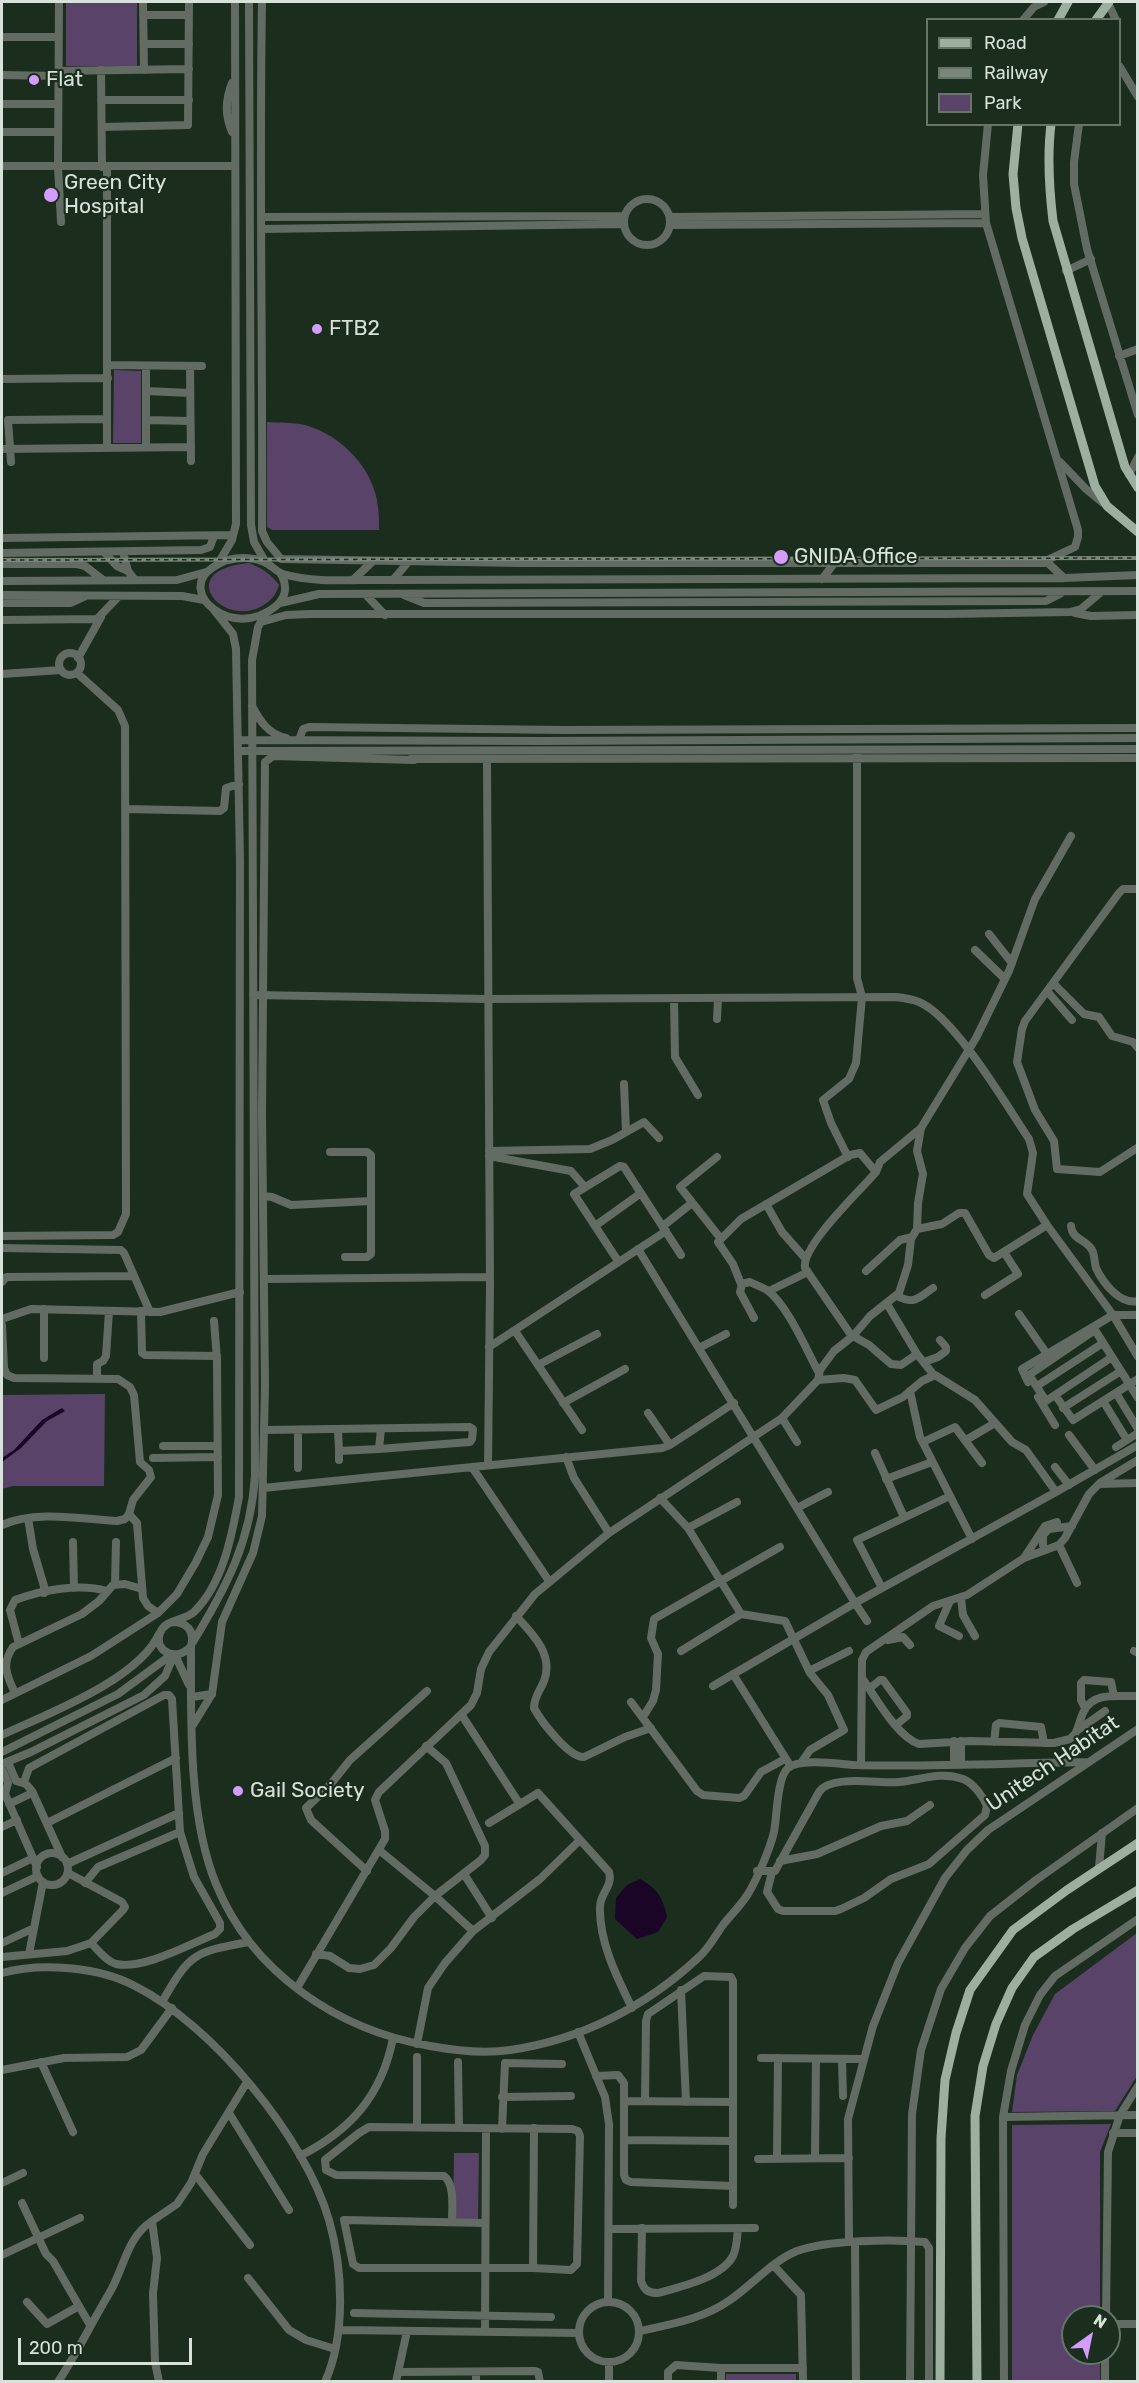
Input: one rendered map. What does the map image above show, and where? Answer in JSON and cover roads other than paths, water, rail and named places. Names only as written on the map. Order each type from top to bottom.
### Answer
[{"type":"main road","points":[[1059,18],[1068,2]]},
{"type":"main road","points":[[1097,18],[1108,2]]},
{"type":"main road","points":[[1017,126],[1013,174],[1022,238],[1095,486],[1107,506],[1137,532]]},
{"type":"main road","points":[[1051,126],[1048,146],[1053,221],[1066,271],[1129,475],[1137,488]]},
{"type":"main road","points":[[940,2382],[941,2138],[945,2080],[956,2033],[970,1990],[1013,1930],[1137,1843]]},
{"type":"main road","points":[[977,2382],[975,2116],[982,2066],[996,2024],[1012,1989],[1030,1961],[1073,1929],[1137,1890]]},
{"type":"street","points":[[59,2],[58,167],[61,222]]},
{"type":"street","points":[[143,2],[144,70]]},
{"type":"street","points":[[102,127],[188,126],[189,2]]},
{"type":"street","points":[[216,566],[225,553],[236,524],[235,2]]},
{"type":"street","points":[[249,2],[252,533],[254,542],[266,563]]},
{"type":"street","points":[[262,2],[260,128],[262,531],[264,538],[282,560],[1040,563],[1051,564],[1064,578]]},
{"type":"street","points":[[1025,18],[1034,7],[1044,2]]},
{"type":"street","points":[[1108,2],[1115,18]]},
{"type":"street","points":[[143,15],[189,15]]},
{"type":"street","points":[[2,37],[58,37]]},
{"type":"street","points":[[144,44],[189,44]]},
{"type":"street","points":[[2,75],[101,70],[189,69]]},
{"type":"street","points":[[101,70],[105,167],[107,447]]},
{"type":"street","points":[[1121,70],[1137,97]]},
{"type":"street","points":[[101,100],[189,100]]},
{"type":"street","points":[[2,104],[58,104]]},
{"type":"street","points":[[988,126],[983,175],[984,214],[1058,459],[1078,537],[1075,548],[1040,563]]},
{"type":"street","points":[[1079,126],[1074,184],[1091,259],[1137,415]]},
{"type":"street","points":[[2,132],[58,132]]},
{"type":"street","points":[[2,166],[234,166]]},
{"type":"street","points":[[647,198],[662,203],[670,221],[664,238],[650,245],[643,245],[630,238],[624,220],[632,203],[647,198]]},
{"type":"street","points":[[670,221],[984,214]]},
{"type":"street","points":[[262,217],[624,220]]},
{"type":"street","points":[[262,229],[624,220]]},
{"type":"street","points":[[670,221],[986,223]]},
{"type":"street","points":[[1066,271],[1091,259]]},
{"type":"street","points":[[1119,356],[1137,349]]},
{"type":"street","points":[[108,365],[202,366]]},
{"type":"street","points":[[146,366],[146,447]]},
{"type":"street","points":[[190,366],[191,461]]},
{"type":"street","points":[[250,367],[262,366]]},
{"type":"street","points":[[2,379],[108,378]]},
{"type":"street","points":[[146,392],[190,393]]},
{"type":"street","points":[[11,462],[6,448],[5,420],[107,419]]},
{"type":"street","points":[[146,420],[190,421]]},
{"type":"street","points":[[6,448],[190,447]]},
{"type":"street","points":[[1129,475],[1137,457]]},
{"type":"street","points":[[1058,459],[1086,489],[1107,506]]},
{"type":"street","points":[[2,538],[233,535]]},
{"type":"street","points":[[2,553],[201,550],[210,547],[214,536]]},
{"type":"street","points":[[104,552],[117,566],[128,571]]},
{"type":"street","points":[[123,552],[128,571],[135,580]]},
{"type":"street","points":[[2,581],[177,580],[207,572],[225,560],[245,558],[266,563],[281,574],[285,582],[285,593],[280,603],[263,618],[253,647],[255,1475],[254,1500],[246,1538],[215,1605],[187,1652],[173,1655],[118,1694],[2,1752]]},
{"type":"street","points":[[354,579],[373,561]]},
{"type":"street","points":[[393,580],[409,561]]},
{"type":"street","points":[[822,579],[836,561]]},
{"type":"street","points":[[2,564],[77,564],[85,566],[104,580]]},
{"type":"street","points":[[2,1735],[76,1700],[115,1678],[153,1647],[165,1625],[187,1617],[194,1611],[215,1581],[233,1531],[239,1497],[239,784],[236,649],[233,634],[204,600],[201,588],[202,579],[207,572]]},
{"type":"street","points":[[281,574],[317,579],[393,580],[1064,578],[1137,575]]},
{"type":"street","points":[[280,603],[310,595],[1100,593],[1137,591]]},
{"type":"street","points":[[1070,612],[1081,609],[1100,593]]},
{"type":"street","points":[[2,595],[182,596],[204,600]]},
{"type":"street","points":[[366,595],[385,615]]},
{"type":"street","points":[[2,603],[71,603],[88,596]]},
{"type":"street","points":[[78,658],[101,617],[119,596]]},
{"type":"street","points":[[214,610],[235,620],[296,615],[946,615],[1070,612],[1091,616],[1137,615]]},
{"type":"street","points":[[2,620],[94,620],[101,617]]},
{"type":"street","points":[[61,670],[60,663],[63,656],[73,654],[81,664],[77,673]]},
{"type":"street","points":[[2,674],[61,670],[70,675],[77,673]]},
{"type":"street","points":[[2,1236],[113,1235],[118,1233],[124,1219],[125,726],[118,710],[77,673]]},
{"type":"street","points":[[252,705],[260,721],[269,730],[280,736],[297,740]]},
{"type":"street","points":[[297,740],[303,729],[309,727],[565,730],[1137,728]]},
{"type":"street","points":[[1125,728],[1125,738]]},
{"type":"street","points":[[238,740],[1137,738]]},
{"type":"street","points":[[848,1157],[831,1122],[824,1100],[849,1079],[856,1063],[862,997],[857,978],[857,740]]},
{"type":"street","points":[[192,1726],[212,1694],[222,1622],[253,1553],[260,1529],[264,1430],[264,771],[267,759],[273,756],[487,759],[1137,750]]},
{"type":"street","points":[[238,751],[857,754],[1137,758]]},
{"type":"street","points":[[375,751],[414,759]]},
{"type":"street","points":[[487,759],[490,1277],[488,1465]]},
{"type":"street","points":[[252,771],[264,771]]},
{"type":"street","points":[[126,809],[220,811],[224,808],[226,788],[239,784]]},
{"type":"street","points":[[917,1354],[901,1365],[891,1364],[867,1343],[853,1336],[808,1272],[804,1265],[805,1258],[828,1225],[876,1172],[882,1161],[921,1128],[969,1049],[1005,979],[1035,899],[1071,836]]},
{"type":"street","points":[[252,881],[264,881]]},
{"type":"street","points":[[1137,888],[1123,890],[1119,893],[1025,1021],[1016,1058],[1035,1110],[1054,1141],[1057,1169],[1100,1172],[1137,1148]]},
{"type":"street","points":[[989,934],[1012,963]]},
{"type":"street","points":[[975,950],[1005,979]]},
{"type":"street","points":[[1053,983],[1084,1014],[1099,1017],[1112,1036],[1136,1042]]},
{"type":"street","points":[[1047,991],[1072,1020]]},
{"type":"street","points":[[253,995],[489,999],[896,997],[920,1003],[934,1012],[969,1049],[1029,1139],[1033,1152],[1027,1194],[1113,1315],[1135,1348],[1137,1357]]},
{"type":"street","points":[[674,998],[675,1057],[698,1095]]},
{"type":"street","points":[[717,1019],[718,998]]},
{"type":"street","points":[[624,1084],[626,1132]]},
{"type":"street","points":[[489,1153],[590,1149],[644,1122],[659,1138]]},
{"type":"street","points":[[297,1988],[385,1839],[385,1831],[375,1800],[379,1792],[471,1705],[477,1693],[481,1669],[489,1652],[535,1594],[609,1533],[782,1418],[818,1377],[834,1351],[853,1336],[870,1316],[897,1296],[909,1265],[912,1237],[916,1228],[923,1174],[917,1151],[921,1128]]},
{"type":"street","points":[[330,1152],[369,1153],[371,1254],[367,1257],[345,1257]]},
{"type":"street","points":[[489,1153],[571,1171],[584,1186]]},
{"type":"street","points":[[754,1318],[740,1292],[742,1285],[733,1264],[718,1243],[721,1239],[738,1222],[848,1157],[860,1153],[876,1172]]},
{"type":"street","points":[[717,1157],[680,1186],[721,1239]]},
{"type":"street","points":[[618,1261],[574,1194],[584,1186],[622,1166],[681,1255]]},
{"type":"street","points":[[595,1226],[641,1193]]},
{"type":"street","points":[[263,1196],[272,1197],[291,1205],[371,1201]]},
{"type":"street","points":[[489,1347],[638,1249],[692,1203]]},
{"type":"street","points":[[766,1204],[782,1232],[805,1258]]},
{"type":"street","points":[[916,1228],[942,1224],[962,1212],[966,1214],[989,1255],[994,1258],[1047,1225]]},
{"type":"street","points":[[1071,1226],[1074,1236],[1090,1247],[1097,1270],[1113,1292],[1127,1301],[1137,1301]]},
{"type":"street","points":[[866,1271],[900,1240],[912,1237]]},
{"type":"street","points":[[2,1248],[117,1249],[124,1253],[150,1312]]},
{"type":"street","points":[[638,1249],[867,1621]]},
{"type":"street","points":[[986,1295],[1018,1274],[1004,1252]]},
{"type":"street","points":[[769,1291],[808,1272]]},
{"type":"street","points":[[2,1282],[6,1276],[134,1276]]},
{"type":"street","points":[[264,1279],[490,1277]]},
{"type":"street","points":[[742,1285],[750,1282],[769,1291],[799,1331],[818,1377]]},
{"type":"street","points":[[897,1296],[907,1302],[912,1302],[933,1288]]},
{"type":"street","points":[[2,1319],[31,1309],[168,1311],[240,1292]]},
{"type":"street","points":[[887,1304],[917,1354],[933,1374],[975,1400],[1012,1442],[1029,1452],[1056,1492]]},
{"type":"street","points":[[44,1310],[44,1358]]},
{"type":"street","points":[[97,1379],[97,1365],[106,1356],[109,1311]]},
{"type":"street","points":[[141,1311],[142,1353],[145,1355],[217,1356]]},
{"type":"street","points":[[1019,1314],[1047,1354]]},
{"type":"street","points":[[1055,1425],[1022,1371],[1113,1315],[1137,1315]]},
{"type":"street","points":[[2,1700],[91,1656],[158,1613],[177,1594],[196,1562],[208,1537],[218,1496],[217,1356],[214,1321]]},
{"type":"street","points":[[2,1325],[4,1368],[7,1374],[14,1378],[118,1379],[125,1382],[134,1395],[140,1461],[148,1468],[151,1477],[133,1500],[125,1519],[117,1521],[28,1518],[2,1525]]},
{"type":"street","points":[[515,1330],[582,1430]]},
{"type":"street","points":[[1112,1357],[1045,1401],[1029,1373],[1094,1330],[1103,1343],[1112,1357],[1121,1371],[1137,1398]]},
{"type":"street","points":[[538,1365],[597,1334]]},
{"type":"street","points":[[699,1348],[726,1334]]},
{"type":"street","points":[[924,1362],[946,1351],[946,1347],[940,1340]]},
{"type":"street","points":[[1037,1386],[1103,1343]]},
{"type":"street","points":[[563,1403],[625,1369]]},
{"type":"street","points":[[1063,1408],[1121,1371]]},
{"type":"street","points":[[818,1377],[855,1380],[876,1410],[910,1391],[933,1374]]},
{"type":"street","points":[[1055,1395],[1073,1420],[1137,1380]]},
{"type":"street","points":[[910,1391],[922,1442],[972,1539]]},
{"type":"street","points":[[1116,1393],[1137,1428]]},
{"type":"street","points":[[1103,1401],[1127,1440]]},
{"type":"street","points":[[263,1488],[670,1445],[734,1403]]},
{"type":"street","points":[[648,1413],[670,1445]]},
{"type":"street","points":[[782,1418],[797,1442]]},
{"type":"street","points":[[966,1440],[995,1423]]},
{"type":"street","points":[[264,1430],[470,1427],[472,1429],[470,1442],[339,1451]]},
{"type":"street","points":[[922,1442],[955,1427],[982,1463]]},
{"type":"street","points":[[338,1429],[339,1460]]},
{"type":"street","points":[[379,1449],[381,1429]]},
{"type":"street","points":[[298,1430],[298,1468]]},
{"type":"street","points":[[1116,1447],[1137,1433]]},
{"type":"street","points":[[1069,1435],[1095,1470]]},
{"type":"street","points":[[713,1686],[855,1603],[1137,1445]]},
{"type":"street","points":[[163,1446],[216,1446]]},
{"type":"street","points":[[875,1453],[903,1517]]},
{"type":"street","points":[[153,1458],[218,1457]]},
{"type":"street","points":[[566,1457],[574,1478],[609,1533]]},
{"type":"street","points":[[861,1765],[863,1656],[929,1609],[961,1598],[987,1584],[1024,1558],[1059,1545],[1089,1494],[1099,1484],[1137,1460]]},
{"type":"street","points":[[886,1479],[932,1462]]},
{"type":"street","points":[[472,1467],[549,1581]]},
{"type":"street","points":[[1055,1467],[1069,1485]]},
{"type":"street","points":[[1099,1484],[1137,1483]]},
{"type":"street","points":[[797,1508],[828,1492]]},
{"type":"street","points":[[882,1588],[857,1540],[950,1496]]},
{"type":"street","points":[[660,1498],[688,1528],[741,1614]]},
{"type":"street","points":[[688,1528],[737,1502]]},
{"type":"street","points":[[129,1514],[137,1523],[142,1589],[148,1606],[158,1613]]},
{"type":"street","points":[[28,1518],[44,1593]]},
{"type":"street","points":[[1024,1558],[1045,1526],[1057,1522]]},
{"type":"street","points":[[1043,1545],[1043,1536],[1049,1529],[1072,1526]]},
{"type":"street","points":[[74,1542],[74,1588]]},
{"type":"street","points":[[115,1584],[116,1542]]},
{"type":"street","points":[[1059,1545],[1077,1583]]},
{"type":"street","points":[[643,1717],[653,1701],[656,1690],[658,1654],[651,1638],[654,1620],[780,1547]]},
{"type":"street","points":[[241,1548],[253,1553]]},
{"type":"street","points":[[15,1693],[3,1668],[6,1657],[13,1647],[82,1614],[99,1601],[115,1584],[125,1584],[142,1589]]},
{"type":"street","points":[[19,1644],[10,1610],[15,1600],[74,1588],[92,1587],[107,1591]]},
{"type":"street","points":[[961,1598],[963,1615],[975,1636]]},
{"type":"street","points":[[950,1601],[939,1626],[959,1636]]},
{"type":"street","points":[[681,1651],[741,1614],[782,1619],[809,1671],[828,1695],[844,1728],[808,1752],[801,1763]]},
{"type":"street","points":[[516,1616],[537,1638],[544,1653],[545,1679],[534,1700],[534,1708],[568,1750],[579,1757],[584,1757],[625,1737],[651,1728]]},
{"type":"street","points":[[172,1622],[181,1622],[188,1626],[193,1634],[191,1693],[195,1785],[211,1870],[227,1907],[249,1942],[282,1977],[319,2005],[346,2021],[393,2038],[465,2052],[508,2051],[553,2042],[578,2032],[632,2008],[665,1986],[702,1955],[748,1893],[758,1872],[773,1834],[782,1778],[791,1766],[801,1763],[861,1765],[1088,1762]]},
{"type":"street","points":[[161,1631],[161,1645],[173,1655],[191,1693]]},
{"type":"street","points":[[876,1645],[900,1636],[906,1638],[910,1645]]},
{"type":"street","points":[[809,1671],[849,1651]]},
{"type":"street","points":[[4,1765],[144,1695],[165,1676],[173,1655]]},
{"type":"street","points":[[733,1674],[784,1759],[791,1766]]},
{"type":"street","points":[[862,1677],[896,1725],[906,1736],[919,1744],[957,1741],[1062,1742],[1070,1739],[1078,1730],[1105,1711]]},
{"type":"street","points":[[870,1688],[883,1680],[907,1713],[896,1725]]},
{"type":"street","points":[[1085,1708],[1080,1695],[1081,1683],[1084,1680],[1111,1682],[1114,1696]]},
{"type":"street","points":[[367,1871],[311,1820],[306,1808],[330,1785],[350,1760],[427,1691]]},
{"type":"street","points":[[191,1693],[212,1694]]},
{"type":"street","points":[[24,1782],[29,1768],[164,1695],[169,1695],[173,1706],[180,1832],[194,1877],[220,1923],[220,1929],[215,1934],[140,1964],[116,1964],[107,1959],[92,1943]]},
{"type":"street","points":[[1078,1730],[1085,1708],[1098,1698],[1137,1696]]},
{"type":"street","points":[[632,1702],[687,1780],[703,1795],[739,1798],[744,1796],[761,1772],[784,1759]]},
{"type":"street","points":[[461,1714],[519,1803]]},
{"type":"street","points":[[994,1742],[996,1725],[999,1722],[1038,1726],[1042,1730],[1044,1743]]},
{"type":"street","name":"Unitech Habitat","points":[[856,2382],[848,2119],[873,2026],[898,1963],[945,1878],[967,1850],[988,1830],[1137,1729]]},
{"type":"street","points":[[957,1741],[957,1764]]},
{"type":"street","points":[[316,1954],[330,1956],[349,1968],[360,1969],[374,1965],[391,1948],[414,1917],[435,1896],[485,1855],[485,1846],[446,1763],[426,1746]]},
{"type":"street","points":[[46,1823],[176,1758]]},
{"type":"street","points":[[2,1957],[66,1951],[92,1943],[125,1907],[122,1902],[86,1883],[67,1869],[32,1793],[24,1782],[16,1781],[4,1765]]},
{"type":"street","points":[[4,1765],[8,1783],[5,1791],[9,1804],[41,1879],[29,1954]]},
{"type":"street","points":[[927,1776],[947,1776],[967,1781],[987,1806],[985,1815],[929,1864],[891,1879],[864,1898],[835,1911],[783,1911],[778,1909],[767,1892],[772,1872],[819,1792],[826,1785],[844,1781],[902,1782],[927,1776]]},
{"type":"street","points":[[9,1804],[32,1793]]},
{"type":"street","points":[[489,1823],[538,1793],[609,1872],[610,1884],[600,1906],[605,1945],[632,2008]]},
{"type":"street","points":[[780,1861],[818,1854],[881,1826],[902,1823],[930,1805]]},
{"type":"street","points":[[910,2382],[912,2114],[921,2050],[941,1989],[966,1948],[990,1916],[1137,1809]]},
{"type":"street","points":[[2,1893],[41,1879],[57,1885],[64,1880],[67,1869],[179,1813]]},
{"type":"street","points":[[2,1827],[16,1820]]},
{"type":"street","points":[[86,1883],[98,1867],[180,1832]]},
{"type":"street","points":[[1099,1868],[1102,1833]]},
{"type":"street","points":[[131,1835],[138,1850]]},
{"type":"street","points":[[417,2044],[425,1997],[431,1982],[473,1932],[540,1879],[580,1840]]},
{"type":"street","points":[[379,1850],[435,1896],[473,1932]]},
{"type":"street","points":[[37,1867],[41,1858],[48,1854],[62,1857]]},
{"type":"street","points":[[2,1873],[33,1858]]},
{"type":"street","points":[[758,1872],[772,1872]]},
{"type":"street","points":[[464,1874],[492,1918]]},
{"type":"street","points":[[1004,2382],[1004,2117],[1008,2080],[1023,2032],[1043,1990],[1060,1972],[1137,1919]]},
{"type":"street","points":[[2,1943],[34,1928]]},
{"type":"street","points":[[162,2002],[181,1970],[197,1955],[209,1949],[249,1942]]},
{"type":"street","points":[[2,1972],[61,1967],[89,1971],[134,1984],[183,2016],[248,2082],[300,2156],[314,2181],[329,2219],[337,2261],[339,2330],[325,2382]]},
{"type":"street","points":[[645,2102],[645,2021],[652,2009],[704,1976],[731,1977],[734,1981],[733,2205]]},
{"type":"street","points":[[681,1990],[686,2102]]},
{"type":"street","points":[[2,2070],[64,2058],[127,2058],[141,2050],[172,2008]]},
{"type":"street","points":[[578,2032],[605,2097],[609,2124],[608,2302]]},
{"type":"street","points":[[300,2156],[322,2145],[347,2126],[360,2112],[372,2094],[384,2068],[393,2038]]},
{"type":"street","points":[[417,2057],[417,2127]]},
{"type":"street","points":[[761,2058],[864,2059]]},
{"type":"street","points":[[777,2158],[778,2058]]},
{"type":"street","points":[[815,2158],[816,2059]]},
{"type":"street","points":[[842,2060],[843,2096]]},
{"type":"street","points":[[41,2062],[73,2132]]},
{"type":"street","points":[[458,2062],[459,2128]]},
{"type":"street","points":[[502,2129],[505,2062],[562,2064]]},
{"type":"street","points":[[596,2076],[618,2075],[624,2083],[624,2175],[626,2180],[733,2186]]},
{"type":"street","points":[[58,2382],[116,2280],[132,2240],[141,2228],[177,2204],[195,2174],[203,2154],[248,2082]]},
{"type":"street","points":[[1106,2305],[1108,2152],[1120,2115],[1137,2086]]},
{"type":"street","points":[[502,2097],[571,2096]]},
{"type":"street","points":[[624,2101],[732,2102]]},
{"type":"street","points":[[229,2113],[290,2210]]},
{"type":"street","points":[[1004,2117],[1137,2115]]},
{"type":"street","points":[[344,2220],[353,2264],[359,2268],[571,2270],[577,2264],[580,2136],[578,2131],[534,2128],[369,2127],[325,2160],[326,2170],[336,2175],[444,2176],[449,2179],[451,2185],[452,2221]]},
{"type":"street","points":[[533,2268],[534,2128]]},
{"type":"street","points":[[485,2332],[486,2129]]},
{"type":"street","points":[[1113,2133],[1137,2133]]},
{"type":"street","points":[[625,2140],[732,2141]]},
{"type":"street","points":[[758,2159],[849,2158]]},
{"type":"street","points":[[2,2183],[23,2173]]},
{"type":"street","points":[[195,2174],[250,2245]]},
{"type":"street","points":[[22,2203],[38,2238],[90,2325]]},
{"type":"street","points":[[2,2255],[80,2218]]},
{"type":"street","points":[[329,2219],[485,2223]]},
{"type":"street","points":[[152,2221],[157,2258],[153,2293],[155,2362],[159,2382]]},
{"type":"street","points":[[642,2228],[641,2281],[644,2289],[651,2293],[699,2281],[727,2263],[735,2251],[738,2228]]},
{"type":"street","points":[[609,2229],[755,2228]]},
{"type":"street","points":[[640,2331],[697,2319],[728,2302],[774,2266],[798,2251],[823,2245],[852,2242],[925,2242],[929,2248],[928,2382]]},
{"type":"street","points":[[774,2266],[801,2295],[803,2382]]},
{"type":"street","points":[[248,2278],[289,2330],[296,2335],[335,2349]]},
{"type":"street","points":[[27,2302],[47,2324],[79,2306]]},
{"type":"street","points":[[608,2302],[626,2307],[638,2322],[640,2331],[639,2341],[628,2357],[609,2363],[591,2357],[580,2342],[579,2333],[580,2323],[590,2308],[608,2302]]},
{"type":"street","points":[[354,2313],[485,2318],[551,2317]]},
{"type":"street","points":[[1121,2324],[1137,2324]]},
{"type":"street","points":[[339,2330],[579,2333]]},
{"type":"street","points":[[396,2382],[407,2331]]},
{"type":"street","points":[[609,2363],[609,2382]]},
{"type":"street","points":[[668,2382],[668,2372],[676,2365],[721,2368],[802,2368]]},
{"type":"street","points":[[1105,2365],[1105,2382]]},
{"type":"street","points":[[721,2368],[721,2382]]},
{"type":"street","points":[[399,2372],[534,2370],[538,2372],[540,2382]]},
{"type":"street","points":[[476,2372],[476,2382]]},
{"type":"railway","points":[[2,560],[1138,558]]},
{"type":"place","name":"Flat","points":[[34,80]]},
{"type":"place","name":"Green City Hospital","points":[[51,195]]},
{"type":"place","name":"FTB2","points":[[317,329]]},
{"type":"place","name":"GNIDA Office","points":[[781,557]]},
{"type":"place","name":"Gail Society","points":[[238,1791]]}]
